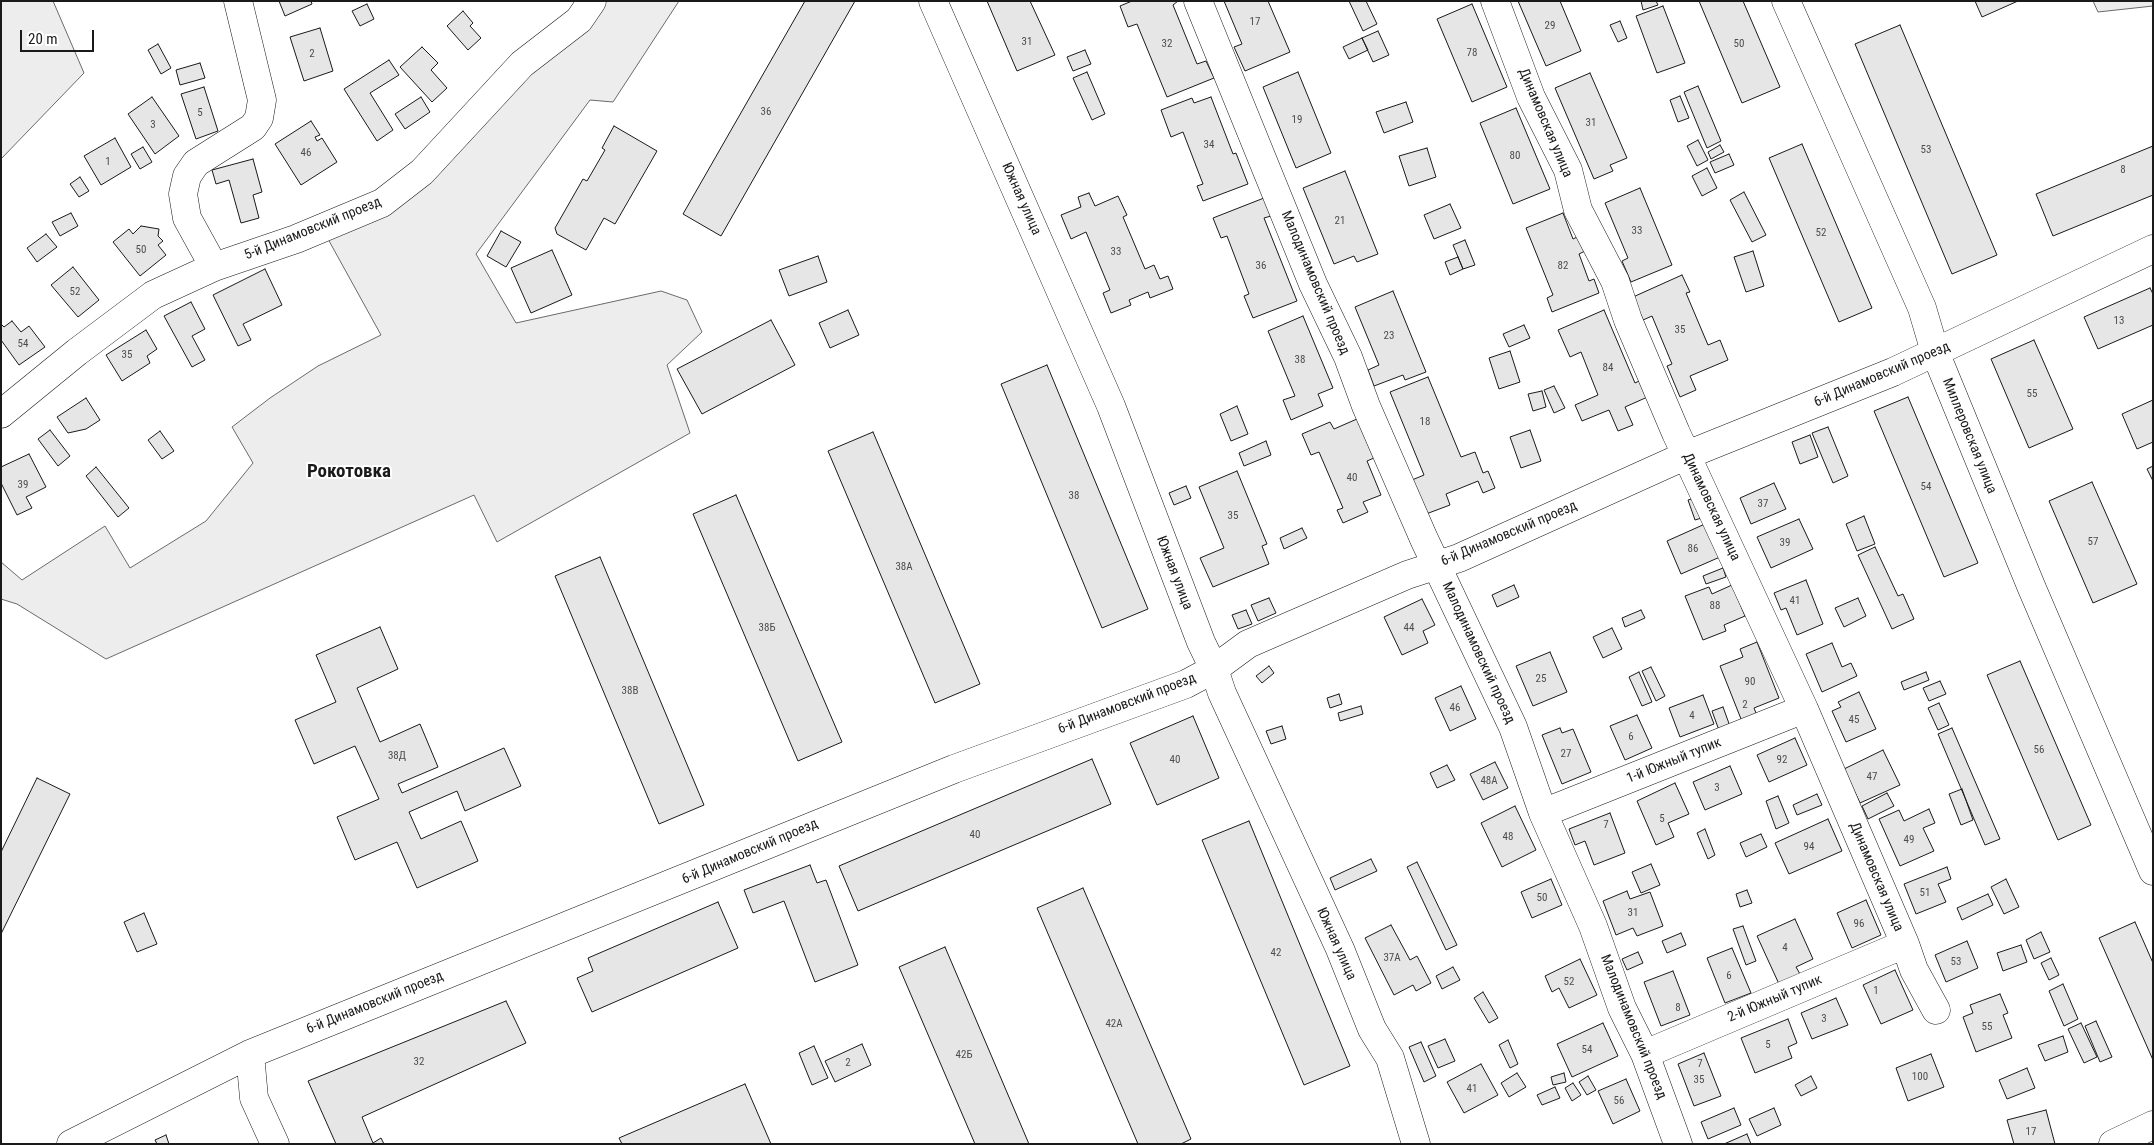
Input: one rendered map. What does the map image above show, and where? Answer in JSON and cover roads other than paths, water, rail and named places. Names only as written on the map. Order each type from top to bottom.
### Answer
[{"type":"street","points":[[214,267],[187,218],[183,194],[188,176],[196,163],[253,127],[259,118],[262,100],[238,1]]},
{"type":"street","name":"5-й Динамовский проезд","points":[[1,414],[77,352],[152,295],[214,267],[296,239],[382,203],[422,172],[522,64],[579,20],[592,1]]},
{"type":"street","name":"Южная улица","points":[[933,1],[1111,406],[1222,693],[1340,949],[1372,1029],[1390,1058],[1416,1144]]},
{"type":"street","name":"Малодинамовский проезд","points":[[1198,1],[1313,284],[1348,357],[1366,406],[1436,565],[1513,727],[1543,814],[1593,926],[1622,1008],[1645,1054],[1678,1144]]},
{"type":"street","name":"Динамовская улица","points":[[1495,1],[1531,97],[1568,170],[1578,210],[1615,280],[1628,320],[1687,455],[1804,709],[1905,944],[1914,970],[1936,1010]]},
{"type":"street","name":"Миллеровская улица","points":[[1786,1],[1922,308],[1935,352],[2031,586],[2153,871]]},
{"type":"street","name":"6-й Динамовский проезд","points":[[71,1144],[250,1054],[945,772],[1186,684],[1214,669],[1248,644],[1407,575],[1459,558],[1687,455],[1893,372],[2153,249]]},
{"type":"street","name":"1-й Южный тупик","points":[[1543,814],[1804,709]]},
{"type":"street","name":"2-й Южный тупик","points":[[1645,1054],[1905,944]]},
{"type":"street","points":[[250,1054],[254,1098],[275,1144]]},
{"type":"street","points":[[2113,1144],[2153,1125]]},
{"type":"district","name":"Рокотовка","points":[[349,472]]}]
